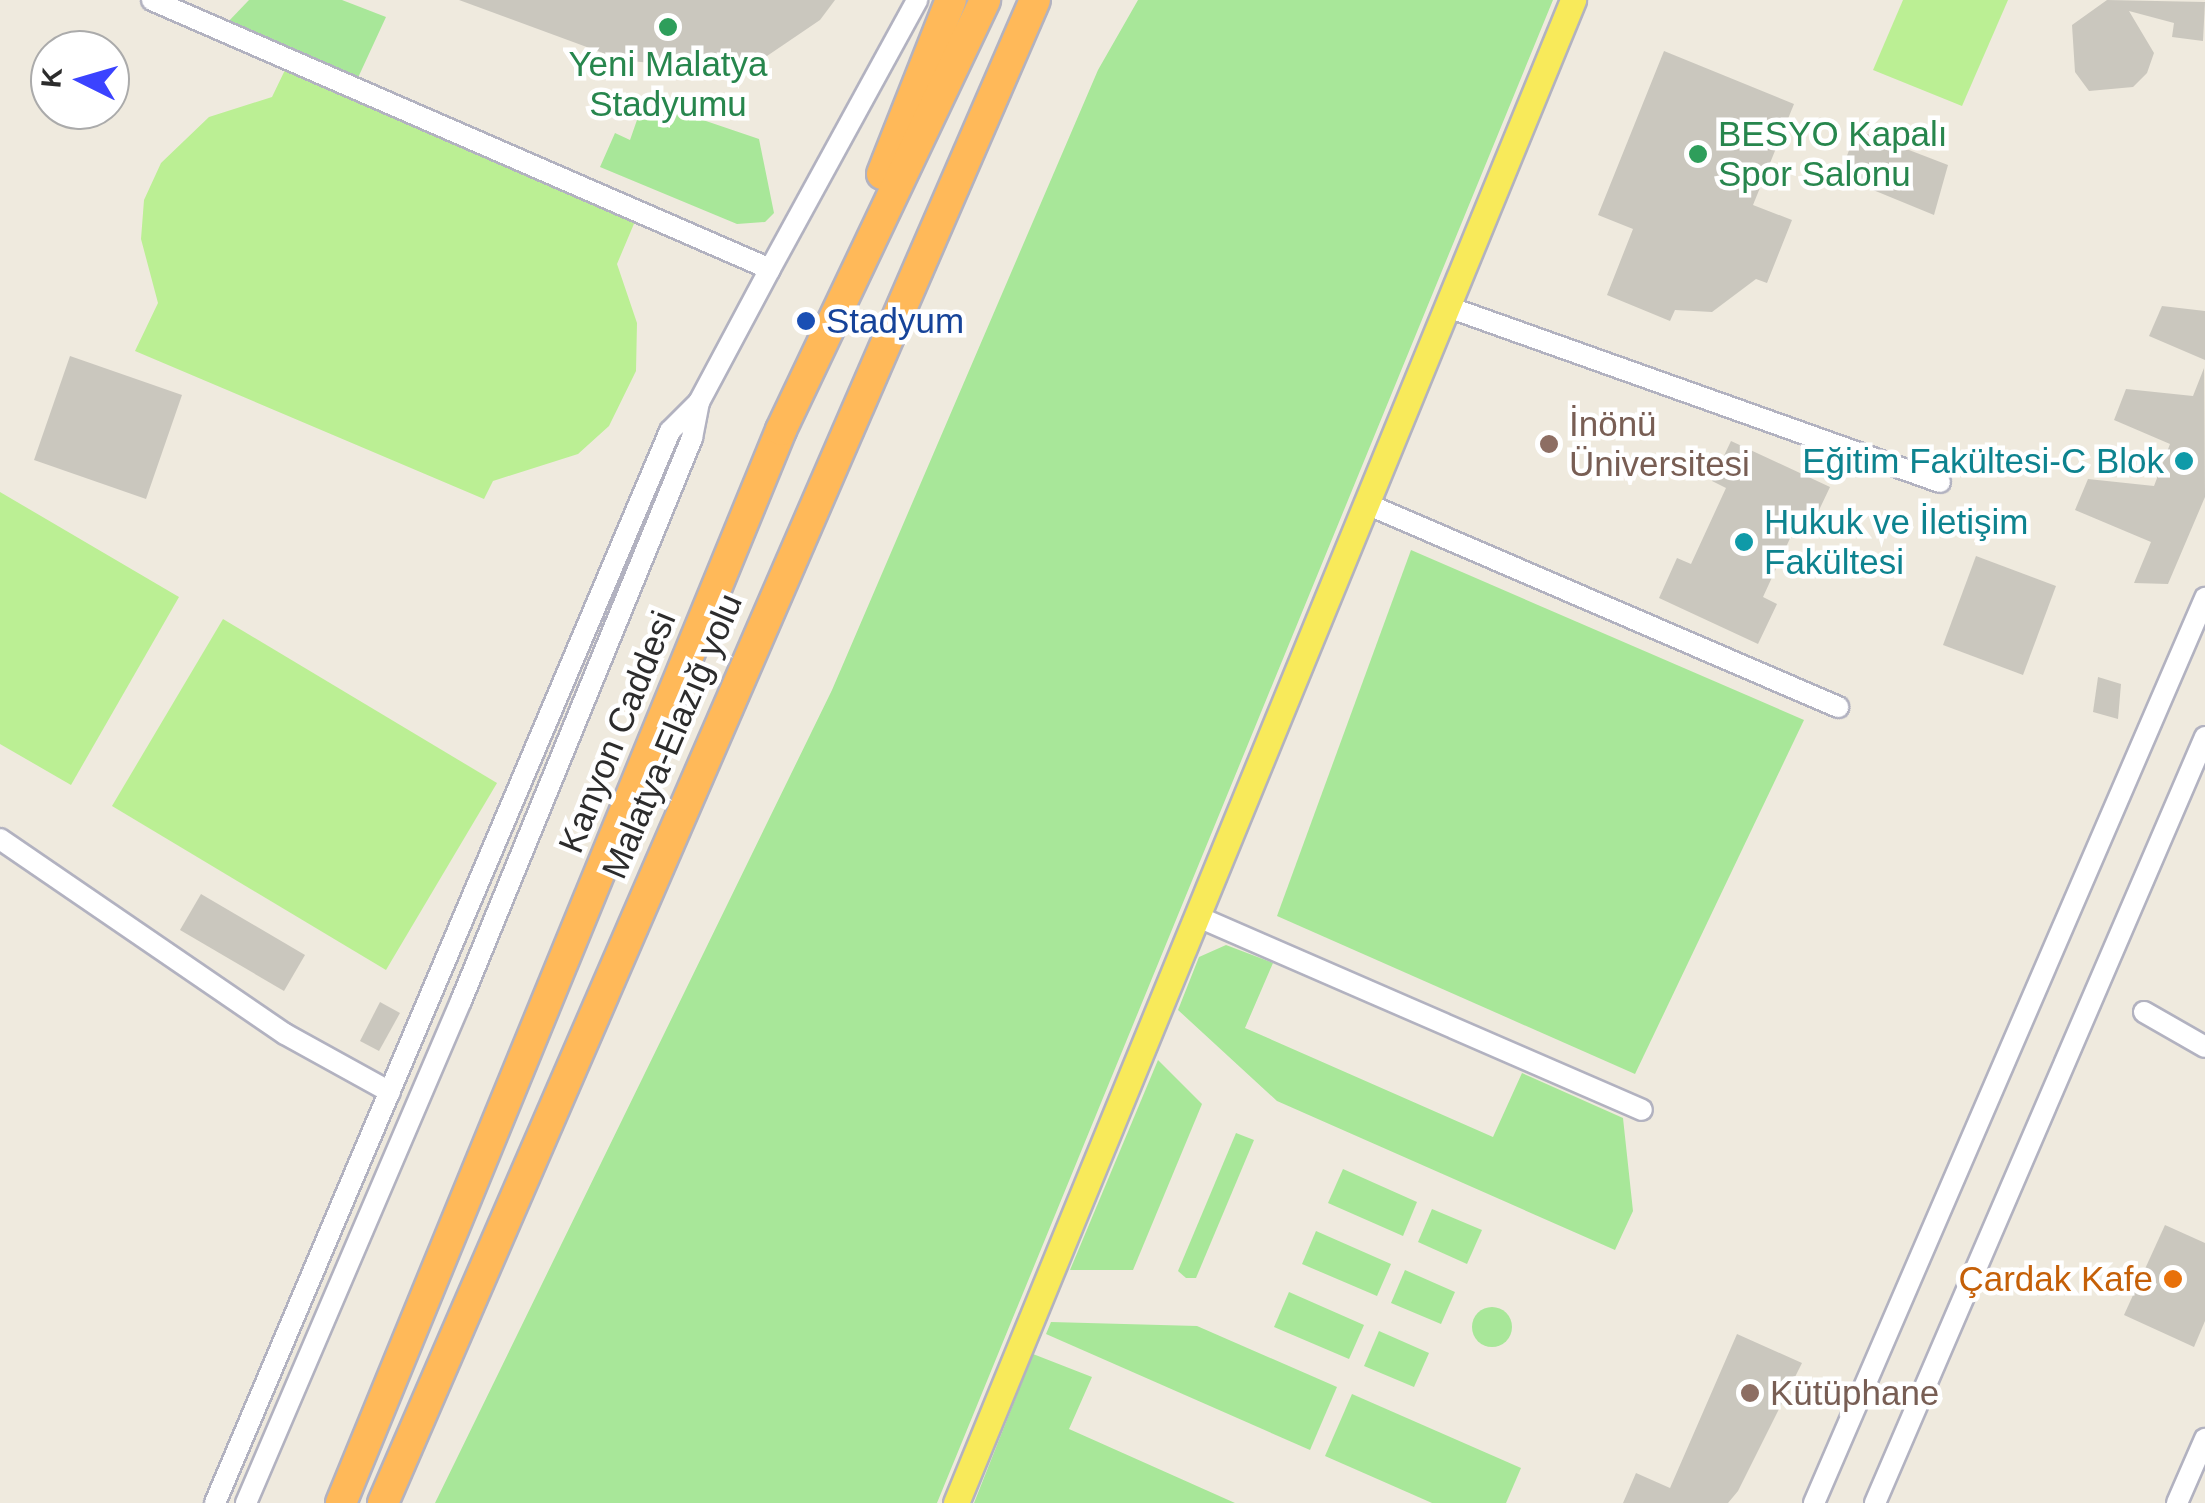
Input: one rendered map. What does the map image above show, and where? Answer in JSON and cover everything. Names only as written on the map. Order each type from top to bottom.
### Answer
[{"type":"highway","points":[[784,423],[951,0]]},
{"type":"highway","name":"Kanyon Caddesi","points":[[341,1503],[784,423],[985,0]]},
{"type":"highway","name":"Malatya-Elazığ yolu","points":[[383,1503],[1036,0]]},
{"type":"main road","points":[[956,1503],[1450,308],[1573,0]]},
{"type":"street","points":[[152,0],[770,269]]},
{"type":"street","points":[[215,1503],[670,431],[699,402],[917,0]]},
{"type":"street","points":[[1450,308],[1940,482]]},
{"type":"street","points":[[246,1503],[461,1001],[692,438],[699,402]]},
{"type":"street","points":[[1369,505],[1838,707]]},
{"type":"street","points":[[1814,1503],[2205,598]]},
{"type":"street","points":[[1875,1503],[2205,737]]},
{"type":"street","points":[[0,839],[285,1034],[390,1092]]},
{"type":"street","points":[[1196,916],[1642,1110]]},
{"type":"street","points":[[2144,1012],[2205,1047]]},
{"type":"street","points":[[2177,1503],[2205,1439]]},
{"type":"green space","points":[[249,0],[342,0],[386,17],[356,82],[226,24]]},
{"type":"green space","points":[[1138,0],[1553,0],[937,1503],[435,1503],[832,690],[1098,70]]},
{"type":"green space","points":[[1903,0],[2008,0],[1962,106],[1873,70]]},
{"type":"green space","points":[[285,70],[636,219],[617,264],[637,323],[636,371],[609,426],[578,454],[493,481],[484,499],[135,351],[158,303],[141,239],[144,200],[161,163],[209,117],[272,97]]},
{"type":"green space","points":[[644,100],[759,139],[774,213],[765,222],[737,224],[600,167],[615,133],[630,140]]},
{"type":"green space","points":[[0,492],[179,597],[71,785],[0,744]]},
{"type":"green space","points":[[1411,550],[1804,720],[1635,1074],[1277,916]]},
{"type":"green space","points":[[223,619],[497,783],[386,970],[112,806]]},
{"type":"green space","points":[[1226,945],[1273,963],[1245,1028],[1493,1137],[1522,1073],[1623,1118],[1633,1211],[1615,1250],[1277,1101],[1178,1010],[1199,957]]},
{"type":"green space","points":[[1158,1060],[1202,1104],[1133,1270],[1070,1270]]},
{"type":"green space","points":[[1236,1133],[1254,1140],[1196,1278],[1186,1278],[1178,1271]]},
{"type":"green space","points":[[1343,1169],[1417,1202],[1403,1236],[1328,1203]]},
{"type":"green space","points":[[1432,1209],[1482,1230],[1467,1264],[1418,1242]]},
{"type":"green space","points":[[1316,1231],[1391,1264],[1377,1296],[1302,1264]]},
{"type":"green space","points":[[1405,1270],[1455,1292],[1441,1324],[1391,1303]]},
{"type":"green space","points":[[1289,1292],[1364,1325],[1349,1359],[1274,1327]]},
{"type":"green space","points":[[1492,1307],[1506,1313],[1512,1327],[1506,1341],[1492,1347],[1478,1341],[1472,1327],[1478,1313]]},
{"type":"green space","points":[[1051,1322],[1197,1326],[1337,1387],[1310,1450],[1046,1334]]},
{"type":"green space","points":[[1379,1331],[1429,1353],[1414,1387],[1364,1366]]},
{"type":"green space","points":[[1033,1354],[1092,1377],[1069,1429],[1235,1503],[974,1503]]},
{"type":"green space","points":[[1352,1394],[1521,1468],[1506,1503],[1432,1503],[1325,1456]]},
{"type":"building","name":"Yeni Malatya Stadyumu","points":[[459,0],[835,0],[820,20],[767,56],[688,67],[622,60]]},
{"type":"building","points":[[2107,0],[2205,2],[2203,41],[2172,37],[2174,23],[2129,11],[2154,53],[2147,73],[2133,87],[2089,91],[2075,72],[2072,25]]},
{"type":"building","name":"BESYO Kapalı Spor Salonu","points":[[1664,51],[1794,104],[1753,205],[1792,220],[1767,283],[1756,279],[1712,312],[1675,310],[1670,321],[1607,295],[1633,229],[1598,215]]},
{"type":"building","points":[[1857,130],[1948,165],[1934,215],[1839,176]]},
{"type":"building","name":"Eğitim Fakültesi-C Blok","points":[[2162,306],[2205,311],[2205,360],[2149,336]]},
{"type":"building","points":[[70,356],[182,395],[146,499],[34,460]]},
{"type":"building","name":"Eğitim Fakültesi-C Blok","points":[[2204,368],[2205,497],[2168,584],[2134,583],[2151,542],[2075,510],[2088,479],[2154,486],[2170,444],[2114,420],[2126,389],[2193,396]]},
{"type":"building","name":"Hukuk ve İletişim Fakültesi","points":[[1731,441],[1830,487],[1811,527],[1798,521],[1763,597],[1777,604],[1758,644],[1659,598],[1677,558],[1691,564],[1726,488],[1712,481]]},
{"type":"building","points":[[1976,556],[2056,586],[2023,675],[1943,645]]},
{"type":"building","points":[[2098,677],[2121,684],[2118,719],[2093,712]]},
{"type":"building","points":[[201,894],[305,955],[284,991],[180,930]]},
{"type":"building","points":[[380,1002],[400,1013],[379,1051],[360,1041]]},
{"type":"building","name":"Çardak Kafe","points":[[2165,1225],[2205,1243],[2205,1321],[2194,1347],[2124,1315]]},
{"type":"building","name":"Kütüphane","points":[[1737,1334],[1802,1363],[1738,1491],[1728,1503],[1623,1503],[1636,1473],[1670,1488]]},
{"type":"place","name":"Yeni Malatya Stadyumu","points":[[668,27]]},
{"type":"place","name":"BESYO Kapalı Spor Salonu","points":[[1698,154]]},
{"type":"place","name":"Stadyum","points":[[806,321]]},
{"type":"place","name":"İnönü Üniversitesi","points":[[1549,444]]},
{"type":"place","name":"Eğitim Fakültesi-C Blok","points":[[2184,461]]},
{"type":"place","name":"Hukuk ve İletişim Fakültesi","points":[[1744,542]]},
{"type":"place","name":"Çardak Kafe","points":[[2173,1279]]},
{"type":"place","name":"Kütüphane","points":[[1750,1393]]}]
